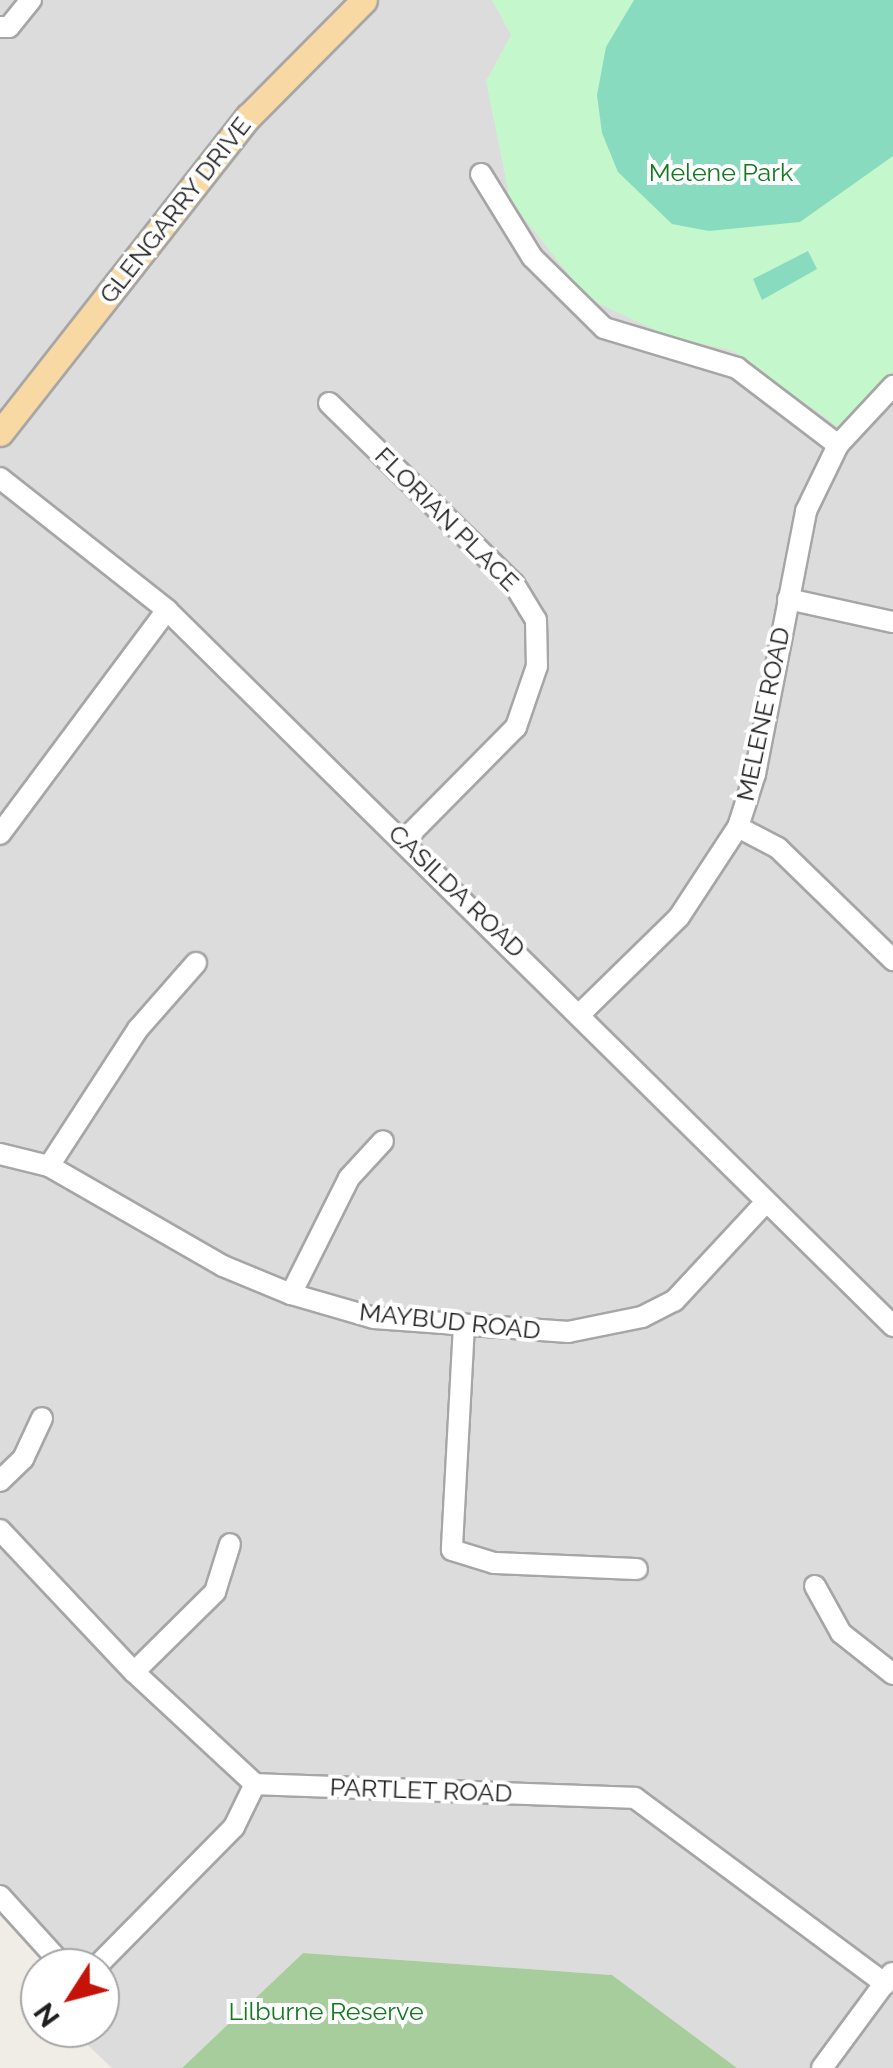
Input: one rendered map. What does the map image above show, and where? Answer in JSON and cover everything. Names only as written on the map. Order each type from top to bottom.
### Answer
[{"type":"main road","name":"GLENGARRY DRIVE","points":[[0,408],[260,79],[341,0]]},
{"type":"main road","name":"GLENGARRY DRIVE","points":[[0,433],[249,116],[364,0]]},
{"type":"street","points":[[0,26],[9,27],[32,0]]},
{"type":"street","points":[[480,174],[532,257],[604,328],[737,368],[838,445]]},
{"type":"street","name":"MELENE ROAD","points":[[582,1014],[679,917],[738,826],[755,774],[806,511],[838,445],[893,386]]},
{"type":"street","name":"FLORIAN PLACE","points":[[328,403],[514,584],[536,620],[537,666],[516,727],[404,840]]},
{"type":"street","name":"CASILDA ROAD","points":[[0,478],[167,610],[582,1014],[893,1326]]},
{"type":"street","points":[[788,599],[893,622]]},
{"type":"street","points":[[0,834],[167,610]]},
{"type":"street","points":[[738,826],[778,848],[893,960]]},
{"type":"street","points":[[48,1166],[138,1028],[196,963]]},
{"type":"street","points":[[291,1294],[349,1178],[383,1141]]},
{"type":"street","name":"MAYBUD ROAD","points":[[0,1154],[48,1166],[223,1266],[291,1294],[374,1318],[568,1332],[642,1317],[674,1301],[766,1202]]},
{"type":"street","points":[[464,1325],[452,1550],[494,1564],[637,1570]]},
{"type":"street","points":[[0,1480],[23,1459],[42,1418]]},
{"type":"street","points":[[0,1530],[134,1672],[255,1784],[234,1827],[113,1948]]},
{"type":"street","points":[[134,1672],[216,1592],[230,1544]]},
{"type":"street","points":[[814,1586],[841,1633],[893,1674]]},
{"type":"street","name":"PARTLET ROAD","points":[[255,1784],[635,1798],[889,1978]]},
{"type":"street","points":[[0,1896],[48,1948]]},
{"type":"street","points":[[822,2068],[889,1978]]},
{"type":"shaded area","points":[[0,0],[893,0],[893,2068],[737,2068],[612,1975],[303,1953],[182,2068],[112,2068],[91,2048],[120,2048],[120,1948],[32,1948],[0,1913]]},
{"type":"green space","name":"Melene Park","points":[[492,0],[893,0],[893,372],[838,427],[734,351],[668,336],[587,298],[510,200],[486,81],[511,35]]},
{"type":"green space","points":[[634,0],[893,0],[893,156],[800,222],[709,231],[672,224],[618,172],[602,133],[597,95],[606,47]]},
{"type":"green space","points":[[808,251],[817,269],[762,300],[753,279]]},
{"type":"green space","name":"Lilburne Reserve","points":[[303,1953],[612,1975],[737,2068],[182,2068]]}]
